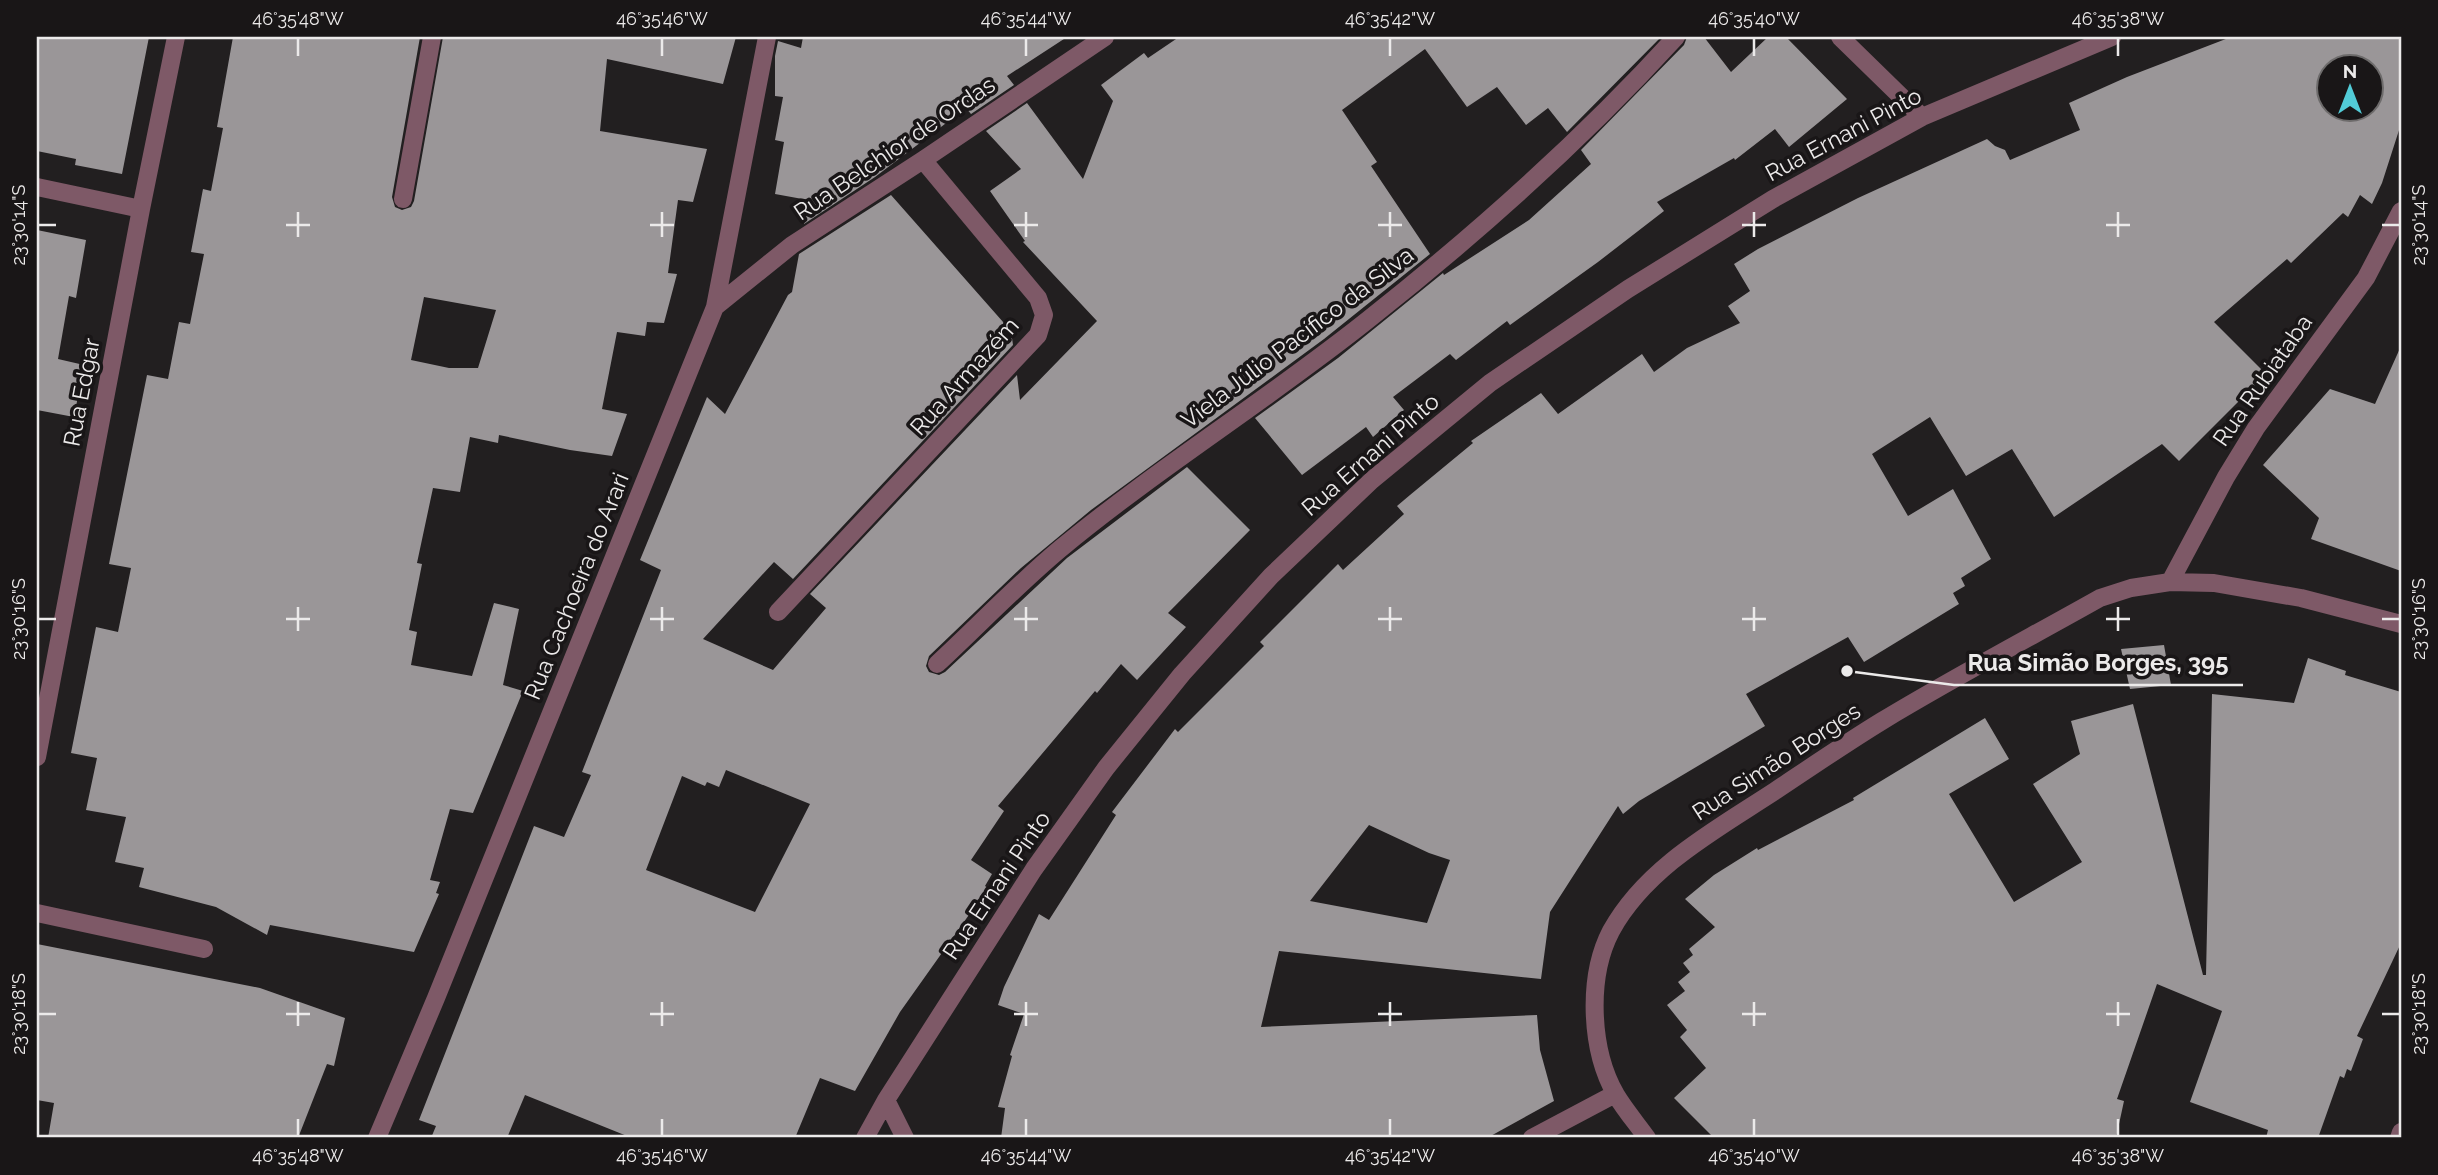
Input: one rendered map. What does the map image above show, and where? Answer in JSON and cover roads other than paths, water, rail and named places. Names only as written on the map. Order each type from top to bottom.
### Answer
[{"type":"street","name":"Rua Edgar","points":[[37,757],[176,37]]},
{"type":"street","points":[[403,199],[432,37]]},
{"type":"street","name":"Rua Cachoeira do Arari","points":[[377,1138],[715,307],[767,37]]},
{"type":"street","name":"Rua Belchior de Ordas","points":[[715,307],[792,245],[1105,37]]},
{"type":"street","name":"Viela Júlio Pacífico da Silva","points":[[937,664],[1060,549],[1197,444],[1369,319],[1503,208],[1613,105],[1676,37]]},
{"type":"street","points":[[1840,37],[1922,117]]},
{"type":"street","name":"Rua Ernani Pinto","points":[[864,1138],[1034,869],[1106,768],[1182,674],[1272,576],[1372,480],[1490,383],[1628,289],[1773,199],[1922,117],[2112,37]]},
{"type":"street","name":"Rua Armazém","points":[[778,612],[1038,335],[1044,315],[1038,298],[923,160]]},
{"type":"street","points":[[37,187],[141,209]]},
{"type":"street","name":"Rua Rubiataba","points":[[2170,582],[2226,477],[2256,428],[2366,278],[2401,211]]},
{"type":"street","name":"Rua Simão Borges","points":[[1647,1138],[1615,1094],[1597,1036],[1594,1011],[1599,967],[1612,931],[1631,901],[1689,848],[1881,721],[2100,598],[2131,588],[2170,582],[2214,583],[2301,598],[2401,624]]},
{"type":"street","points":[[37,913],[204,948]]},
{"type":"street","points":[[1532,1138],[1615,1094]]},
{"type":"street","points":[[886,1100],[905,1138]]},
{"type":"street","points":[[2399,1138],[2401,1132]]},
{"type":"place","name":"Rua Simão Borges, 395","points":[[1847,671]]}]
